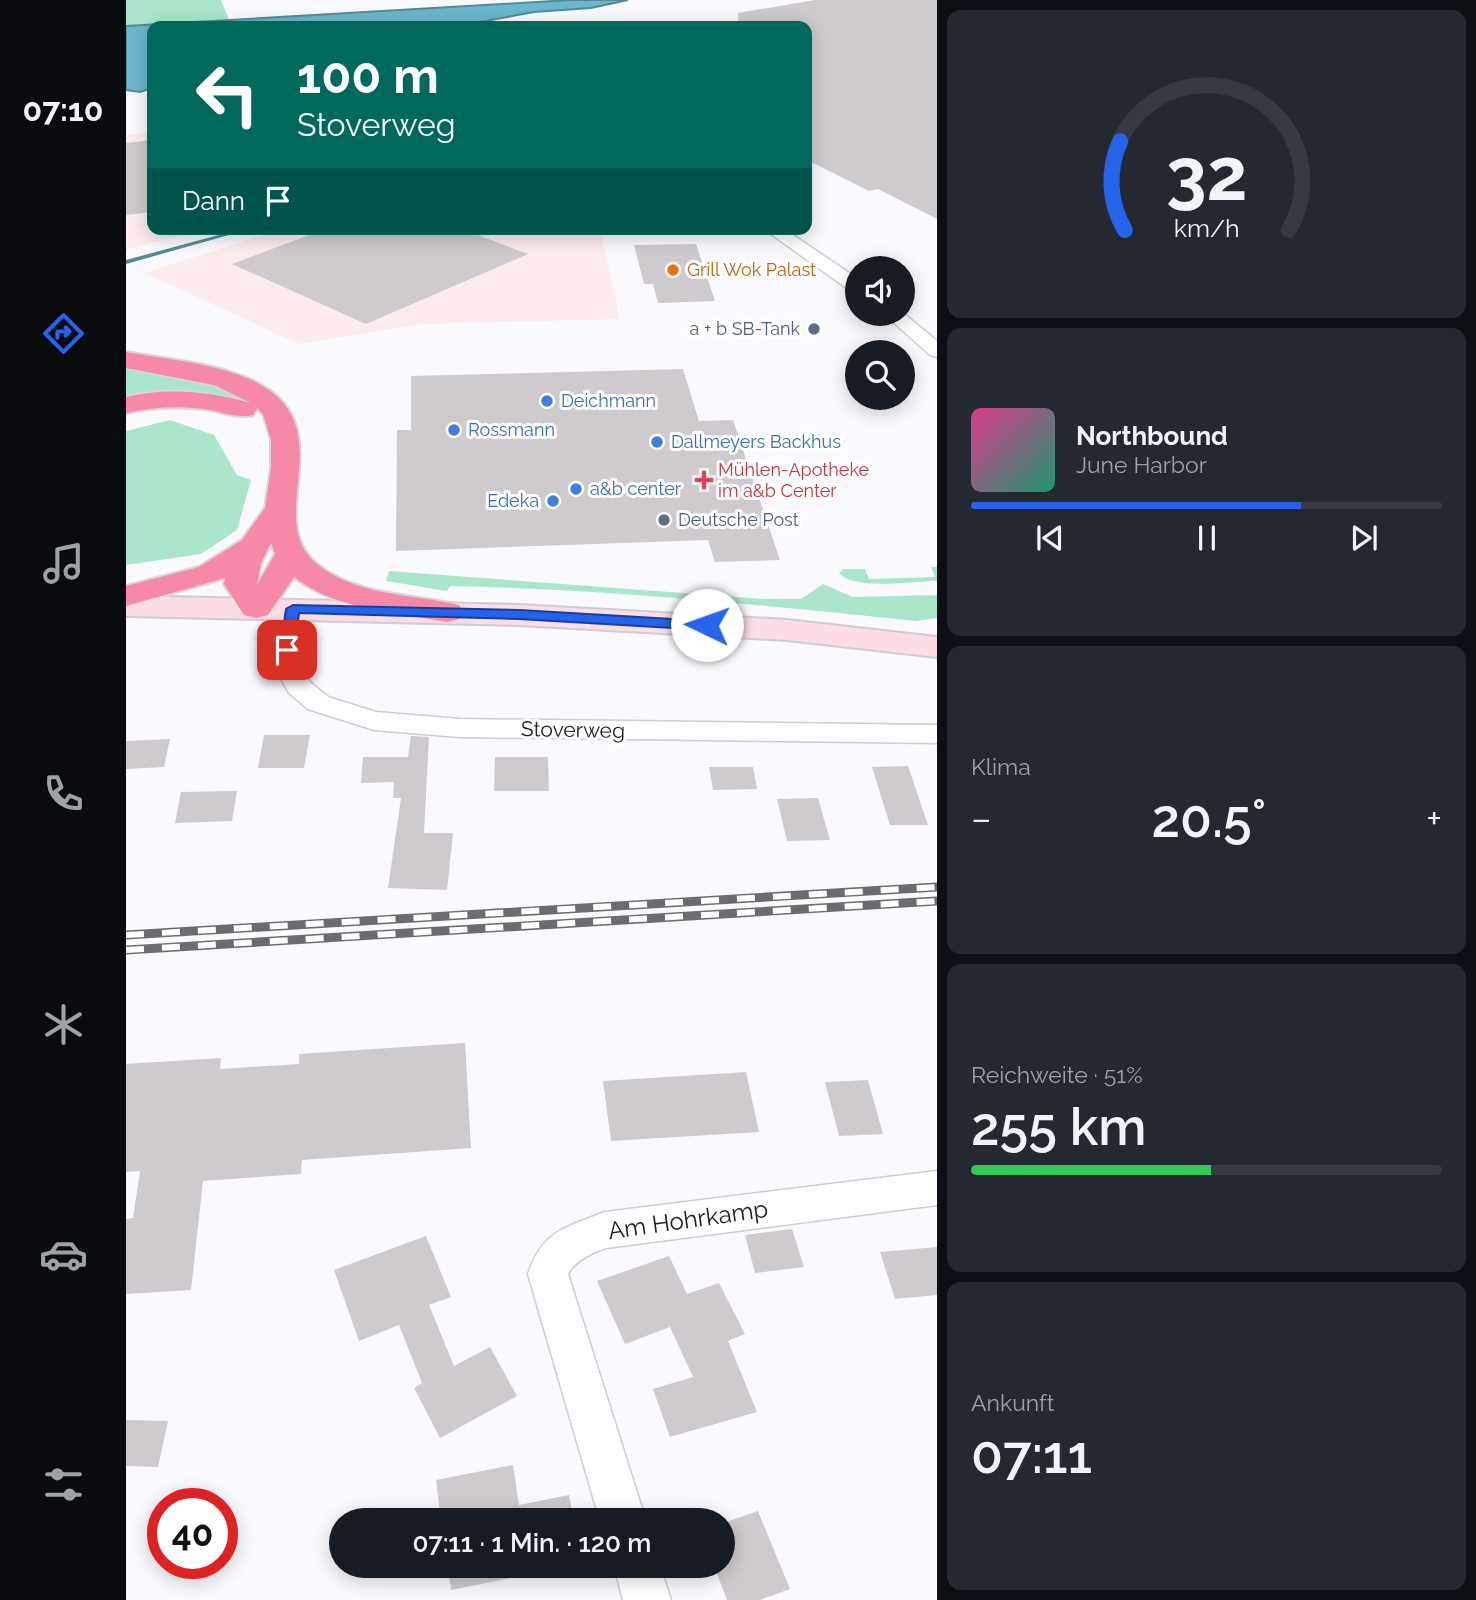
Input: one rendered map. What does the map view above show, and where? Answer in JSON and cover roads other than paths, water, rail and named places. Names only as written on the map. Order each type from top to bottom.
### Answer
[{"type":"highway","points":[[126,360],[216,378],[249,390],[272,407],[282,430],[288,460],[280,508],[290,554],[318,580],[354,594],[447,612]]},
{"type":"highway","points":[[126,405],[176,400],[220,402],[250,412],[282,430]]},
{"type":"highway","points":[[280,508],[252,547],[241,569],[240,584],[256,608],[276,583],[290,554]]},
{"type":"highway","points":[[126,596],[210,574],[252,547]]},
{"type":"street","points":[[781,235],[845,279]]},
{"type":"street","points":[[909,327],[937,324]]},
{"type":"street","points":[[909,327],[937,351]]},
{"type":"street","points":[[126,606],[447,612],[787,630],[937,647]]},
{"type":"street","name":"Stoverweg","points":[[293,609],[287,666],[299,687],[318,703],[374,721],[460,728],[937,734]]},
{"type":"street","name":"Am Hohrkamp","points":[[619,1508],[548,1274],[550,1263],[568,1244],[605,1230],[937,1188]]},
{"type":"street","points":[[641,1578],[647,1600]]},
{"type":"water","points":[[570,0],[628,0],[591,8],[534,12],[486,21],[211,21]]},
{"type":"water","points":[[147,25],[147,90],[140,92],[126,90],[126,26]]},
{"type":"waterway","points":[[126,262],[226,235]]},
{"type":"railway","points":[[126,935],[937,887]]},
{"type":"railway","points":[[126,950],[937,901]]},
{"type":"place","name":"Grill Wok Palast","points":[[673,270]]},
{"type":"place","name":"a + b SB-Tank","points":[[814,329]]},
{"type":"place","name":"Deichmann","points":[[547,401]]},
{"type":"place","name":"Rossmann","points":[[454,430]]},
{"type":"place","name":"Dallmeyers Backhus","points":[[657,442]]},
{"type":"place","name":"Mühlen-Apotheke im a&b Center","points":[[704,480]]},
{"type":"place","name":"a&b center","points":[[576,489]]},
{"type":"place","name":"Edeka","points":[[553,501]]},
{"type":"place","name":"Deutsche Post","points":[[664,520]]}]
